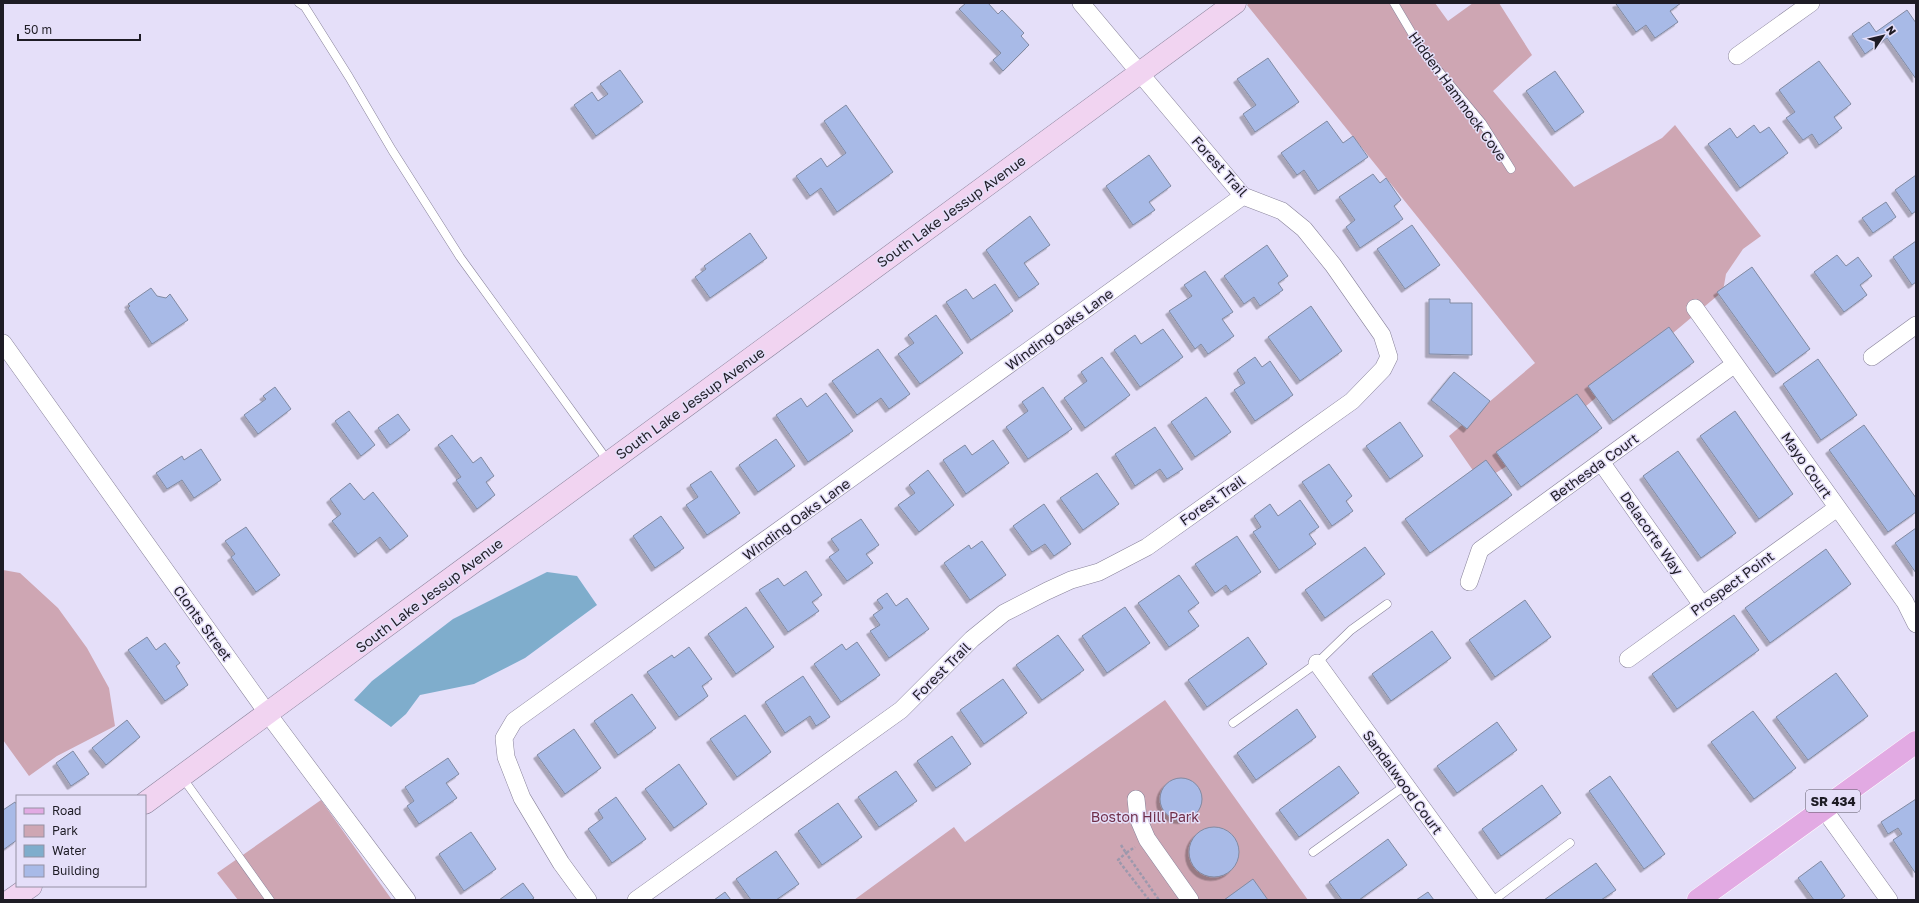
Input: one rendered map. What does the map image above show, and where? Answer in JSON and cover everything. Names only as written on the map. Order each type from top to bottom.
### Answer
[{"type":"main road","name":"SR 434","points":[[1698,900],[1916,742]]},
{"type":"street","name":"Forest Trail","points":[[636,900],[901,710],[972,639],[1004,613],[1071,580],[1099,572],[1147,547],[1352,401],[1383,369],[1389,357],[1382,335],[1333,265],[1304,229],[1282,211],[1243,196],[1081,3]]},
{"type":"street","name":"South Lake Jessup Avenue","points":[[146,802],[1235,3]]},
{"type":"street","points":[[1737,56],[1811,3]]},
{"type":"street","name":"Winding Oaks Lane","points":[[588,900],[561,863],[522,798],[506,757],[504,738],[514,721],[1243,196]]},
{"type":"street","name":"Mayo Court","points":[[1695,308],[1905,602],[1916,624]]},
{"type":"street","points":[[1872,357],[1916,325]]},
{"type":"street","name":"Clonts Street","points":[[3,343],[268,714],[407,900]]},
{"type":"street","name":"Bethesda Court","points":[[1469,582],[1480,550],[1735,364]]},
{"type":"street","name":"Delacorte Way","points":[[1602,462],[1702,605]]},
{"type":"street","name":"Prospect Point","points":[[1628,659],[1837,508]]},
{"type":"street","name":"Sandalwood Court","points":[[1317,663],[1489,900]]},
{"type":"street","points":[[1136,799],[1138,818],[1146,839],[1190,900]]},
{"type":"street","points":[[1823,808],[1888,900]]},
{"type":"street","points":[[11,900],[30,887]]},
{"type":"lane","points":[[299,3],[309,13],[392,150],[460,257],[609,462]]},
{"type":"lane","name":"Hidden Hammock Cove","points":[[1394,3],[1423,52],[1482,123],[1511,169]]},
{"type":"lane","points":[[1233,723],[1317,663],[1349,631],[1387,604]]},
{"type":"lane","points":[[182,777],[270,900]]},
{"type":"lane","points":[[1313,852],[1406,785]]},
{"type":"lane","points":[[1494,900],[1570,843]]},
{"type":"path","points":[[1149,900],[1118,860],[1126,854],[1159,900]]},
{"type":"green space","points":[[1249,3],[1435,3],[1448,21],[1473,3],[1499,3],[1532,55],[1493,91],[1574,187],[1662,138],[1675,125],[1761,236],[1743,249],[1726,274],[1723,291],[1536,448],[1481,482],[1449,436],[1535,363],[1247,5]]},
{"type":"green space","points":[[3,570],[20,573],[58,608],[87,648],[109,688],[115,726],[57,756],[29,776],[3,740]]},
{"type":"green space","name":"Boston Hill Park","points":[[1165,700],[1308,900],[854,900],[954,827],[965,842]]},
{"type":"green space","points":[[321,800],[392,900],[238,900],[217,873]]},
{"type":"water","points":[[547,572],[577,576],[597,605],[525,658],[474,684],[420,695],[406,714],[391,727],[354,700],[372,681],[453,619]]},
{"type":"building","points":[[966,3],[988,3],[998,14],[1002,10],[1024,33],[1021,36],[1029,45],[1003,71],[993,60],[1001,53],[959,9]]},
{"type":"building","points":[[1681,3],[1670,11],[1678,22],[1655,38],[1646,25],[1636,32],[1616,4]]},
{"type":"building","points":[[1907,10],[1916,23],[1916,79],[1887,38],[1865,54],[1852,34],[1869,22],[1876,32]]},
{"type":"building","points":[[1268,58],[1299,102],[1255,132],[1243,114],[1256,105],[1237,79]]},
{"type":"building","points":[[1819,61],[1851,104],[1834,117],[1842,128],[1819,145],[1812,134],[1803,140],[1786,118],[1795,112],[1779,90]]},
{"type":"building","points":[[620,70],[643,102],[596,136],[574,105],[592,92],[598,101],[608,94],[600,84]]},
{"type":"building","points":[[1555,71],[1584,112],[1555,132],[1526,91]]},
{"type":"building","points":[[846,105],[893,172],[837,212],[821,188],[810,196],[796,176],[821,158],[827,167],[846,153],[824,121]]},
{"type":"building","points":[[1327,121],[1343,143],[1353,136],[1368,157],[1318,191],[1304,170],[1297,175],[1281,153]]},
{"type":"building","points":[[1754,125],[1760,133],[1769,127],[1788,153],[1740,188],[1708,144],[1730,128],[1737,138]]},
{"type":"building","points":[[1149,155],[1171,186],[1149,202],[1155,210],[1133,225],[1106,186]]},
{"type":"building","points":[[1373,174],[1380,183],[1386,178],[1401,200],[1394,206],[1403,219],[1360,248],[1346,227],[1355,220],[1339,197]]},
{"type":"building","points":[[1916,175],[1916,211],[1912,214],[1895,190]]},
{"type":"building","points":[[1886,202],[1896,217],[1873,233],[1862,218]]},
{"type":"building","points":[[1030,216],[1050,245],[1024,263],[1039,284],[1019,298],[986,250]]},
{"type":"building","points":[[1412,225],[1440,265],[1405,289],[1377,249]]},
{"type":"building","points":[[750,233],[767,258],[710,298],[695,277],[706,269],[704,266]]},
{"type":"building","points":[[1916,241],[1916,282],[1912,285],[1893,257]]},
{"type":"building","points":[[1267,245],[1288,276],[1278,283],[1283,290],[1260,306],[1254,297],[1244,304],[1224,276]]},
{"type":"building","points":[[1837,255],[1846,266],[1858,257],[1872,276],[1860,285],[1867,295],[1844,312],[1814,272]]},
{"type":"building","points":[[1752,267],[1810,349],[1776,374],[1717,292]]},
{"type":"building","points":[[1205,271],[1233,312],[1222,319],[1234,336],[1208,354],[1201,344],[1195,349],[1169,311],[1192,296],[1184,285]]},
{"type":"building","points":[[995,284],[1013,311],[971,340],[946,302],[966,289],[973,299]]},
{"type":"building","points":[[151,288],[157,296],[166,298],[170,294],[188,320],[152,344],[128,308],[130,306],[128,304]]},
{"type":"building","points":[[1429,299],[1450,299],[1450,303],[1472,303],[1472,355],[1429,354]]},
{"type":"building","points":[[1311,306],[1342,351],[1300,381],[1268,337]]},
{"type":"building","points":[[936,315],[963,353],[920,384],[898,354],[914,343],[908,335]]},
{"type":"building","points":[[1669,327],[1694,362],[1613,421],[1588,386]]},
{"type":"building","points":[[1163,329],[1183,357],[1140,387],[1114,350],[1135,335],[1141,344]]},
{"type":"building","points":[[878,349],[910,394],[889,409],[881,398],[857,415],[832,381]]},
{"type":"building","points":[[1102,357],[1130,395],[1085,428],[1064,398],[1087,381],[1081,372]]},
{"type":"building","points":[[1255,357],[1262,367],[1270,361],[1293,395],[1255,421],[1234,390],[1245,383],[1237,370]]},
{"type":"building","points":[[1818,359],[1857,415],[1821,440],[1783,384]]},
{"type":"building","points":[[1454,372],[1490,401],[1467,429],[1431,400]]},
{"type":"building","points":[[275,387],[291,409],[258,434],[244,415],[266,399],[263,396]]},
{"type":"building","points":[[1043,387],[1072,429],[1028,459],[1006,427],[1028,411],[1022,402]]},
{"type":"building","points":[[826,393],[853,431],[808,462],[776,415],[801,398],[807,407]]},
{"type":"building","points":[[1577,394],[1602,428],[1521,487],[1496,452]]},
{"type":"building","points":[[1206,397],[1231,432],[1195,457],[1171,422]]},
{"type":"building","points":[[349,411],[375,445],[361,456],[335,421]]},
{"type":"building","points":[[1735,411],[1793,494],[1759,519],[1700,436]]},
{"type":"building","points":[[398,414],[410,430],[390,445],[378,428]]},
{"type":"building","points":[[1400,422],[1423,456],[1390,479],[1366,446]]},
{"type":"building","points":[[1864,425],[1916,498],[1916,512],[1888,532],[1829,450]]},
{"type":"building","points":[[1155,427],[1183,469],[1167,479],[1160,469],[1135,486],[1115,454]]},
{"type":"building","points":[[452,435],[473,463],[481,457],[494,476],[486,482],[495,495],[477,509],[456,480],[461,477],[438,445]]},
{"type":"building","points":[[776,439],[795,466],[758,492],[739,465]]},
{"type":"building","points":[[993,440],[1009,463],[966,494],[943,460],[965,445],[972,455]]},
{"type":"building","points":[[201,449],[221,480],[194,498],[182,480],[167,489],[156,473],[182,456],[184,460]]},
{"type":"building","points":[[1678,451],[1736,533],[1701,558],[1643,476]]},
{"type":"building","points":[[1486,460],[1512,495],[1430,553],[1405,519]]},
{"type":"building","points":[[1329,464],[1352,496],[1346,501],[1353,511],[1332,526],[1302,482]]},
{"type":"building","points":[[928,470],[954,505],[919,532],[898,505],[915,493],[909,485]]},
{"type":"building","points":[[711,471],[740,513],[707,535],[686,505],[698,497],[690,485]]},
{"type":"building","points":[[1097,473],[1119,504],[1083,530],[1060,498]]},
{"type":"building","points":[[350,483],[364,500],[373,492],[408,536],[390,550],[380,537],[358,554],[332,521],[341,514],[330,499]]},
{"type":"building","points":[[1300,500],[1319,527],[1309,534],[1316,544],[1279,570],[1253,532],[1261,527],[1254,516],[1270,504],[1278,516]]},
{"type":"building","points":[[1044,504],[1071,544],[1054,556],[1045,544],[1032,552],[1013,526]]},
{"type":"building","points":[[661,516],[684,548],[655,568],[633,536]]},
{"type":"building","points":[[861,519],[879,545],[866,554],[873,563],[847,581],[829,557],[839,550],[831,539]]},
{"type":"building","points":[[246,527],[280,575],[256,592],[231,557],[235,554],[225,541]]},
{"type":"building","points":[[1916,528],[1916,573],[1895,543]]},
{"type":"building","points":[[1237,536],[1261,572],[1231,592],[1226,585],[1215,593],[1195,564]]},
{"type":"building","points":[[982,541],[1006,575],[970,600],[944,563],[969,545],[971,549]]},
{"type":"building","points":[[1365,547],[1385,574],[1325,618],[1305,590]]},
{"type":"building","points":[[1826,549],[1851,584],[1770,643],[1745,608]]},
{"type":"building","points":[[806,571],[822,595],[812,602],[819,611],[788,632],[759,590],[778,578],[784,586]]},
{"type":"building","points":[[1179,575],[1199,603],[1188,611],[1199,626],[1169,647],[1138,603]]},
{"type":"building","points":[[887,593],[896,606],[907,598],[929,629],[889,658],[870,631],[880,625],[873,615],[883,608],[877,600]]},
{"type":"building","points":[[1525,600],[1551,637],[1495,677],[1469,640]]},
{"type":"building","points":[[746,607],[774,647],[736,674],[708,634]]},
{"type":"building","points":[[1125,607],[1150,643],[1107,673],[1082,636]]},
{"type":"building","points":[[1734,615],[1759,650],[1677,709],[1652,674]]},
{"type":"building","points":[[1432,631],[1451,658],[1391,701],[1372,674]]},
{"type":"building","points":[[1058,635],[1084,670],[1042,700],[1016,665]]},
{"type":"building","points":[[147,637],[156,650],[165,643],[180,663],[176,666],[188,685],[165,701],[128,650]]},
{"type":"building","points":[[1248,637],[1267,664],[1207,707],[1188,680]]},
{"type":"building","points":[[857,642],[880,675],[841,702],[814,664],[842,644],[846,650]]},
{"type":"building","points":[[689,647],[712,679],[702,686],[708,696],[679,717],[647,672],[672,655],[674,658]]},
{"type":"building","points":[[1836,673],[1868,716],[1808,760],[1776,717]]},
{"type":"building","points":[[803,676],[830,717],[816,726],[810,716],[785,733],[765,702]]},
{"type":"building","points":[[1003,679],[1027,713],[984,744],[960,710]]},
{"type":"building","points":[[632,694],[656,728],[618,755],[594,721]]},
{"type":"building","points":[[1297,709],[1316,737],[1256,780],[1237,753]]},
{"type":"building","points":[[1753,711],[1796,768],[1754,799],[1711,742]]},
{"type":"building","points":[[745,715],[771,752],[737,777],[710,739]]},
{"type":"building","points":[[127,720],[140,737],[106,765],[92,748]]},
{"type":"building","points":[[1497,722],[1517,750],[1457,793],[1437,766]]},
{"type":"building","points":[[574,729],[601,768],[565,794],[537,755]]},
{"type":"building","points":[[952,736],[971,764],[936,788],[917,761]]},
{"type":"building","points":[[73,751],[89,774],[71,786],[56,763]]},
{"type":"building","points":[[448,758],[459,774],[446,783],[457,798],[419,824],[407,806],[414,801],[405,787]]},
{"type":"building","points":[[679,764],[707,804],[674,828],[645,789]]},
{"type":"building","points":[[1339,766],[1359,793],[1299,837],[1279,810]]},
{"type":"building","points":[[896,771],[917,801],[879,827],[858,797]]},
{"type":"building","points":[[1610,776],[1665,854],[1644,869],[1589,791]]},
{"type":"building","points":[[1177,778],[1185,778],[1193,781],[1199,787],[1202,799],[1199,811],[1193,817],[1185,820],[1177,820],[1169,817],[1163,811],[1160,803],[1160,795],[1163,787],[1169,781]]},
{"type":"building","points":[[1542,785],[1561,813],[1501,856],[1482,829]]},
{"type":"building","points":[[616,797],[646,839],[612,863],[588,829],[603,818],[598,810]]},
{"type":"building","points":[[1916,799],[1916,874],[1893,840],[1902,834],[1898,828],[1888,834],[1881,822]]},
{"type":"building","points":[[15,802],[16,804],[16,841],[3,850],[3,810]]},
{"type":"building","points":[[838,803],[862,837],[822,865],[798,831]]},
{"type":"building","points":[[1209,827],[1219,827],[1232,834],[1239,847],[1239,857],[1232,870],[1219,877],[1209,877],[1200,873],[1193,866],[1189,857],[1189,847],[1193,838],[1200,831]]},
{"type":"building","points":[[471,832],[496,869],[464,891],[439,854]]},
{"type":"building","points":[[1388,839],[1407,865],[1359,900],[1342,900],[1329,882]]},
{"type":"building","points":[[776,851],[799,884],[776,900],[751,900],[736,879]]},
{"type":"building","points":[[1821,861],[1845,896],[1840,900],[1814,900],[1798,878]]},
{"type":"building","points":[[1596,863],[1616,890],[1601,900],[1544,900]]},
{"type":"building","points":[[1253,879],[1268,900],[1224,900]]},
{"type":"building","points":[[523,883],[534,898],[531,900],[499,900]]},
{"type":"building","points":[[725,892],[731,900],[714,900]]},
{"type":"building","points":[[1428,892],[1434,900],[1416,900]]}]
